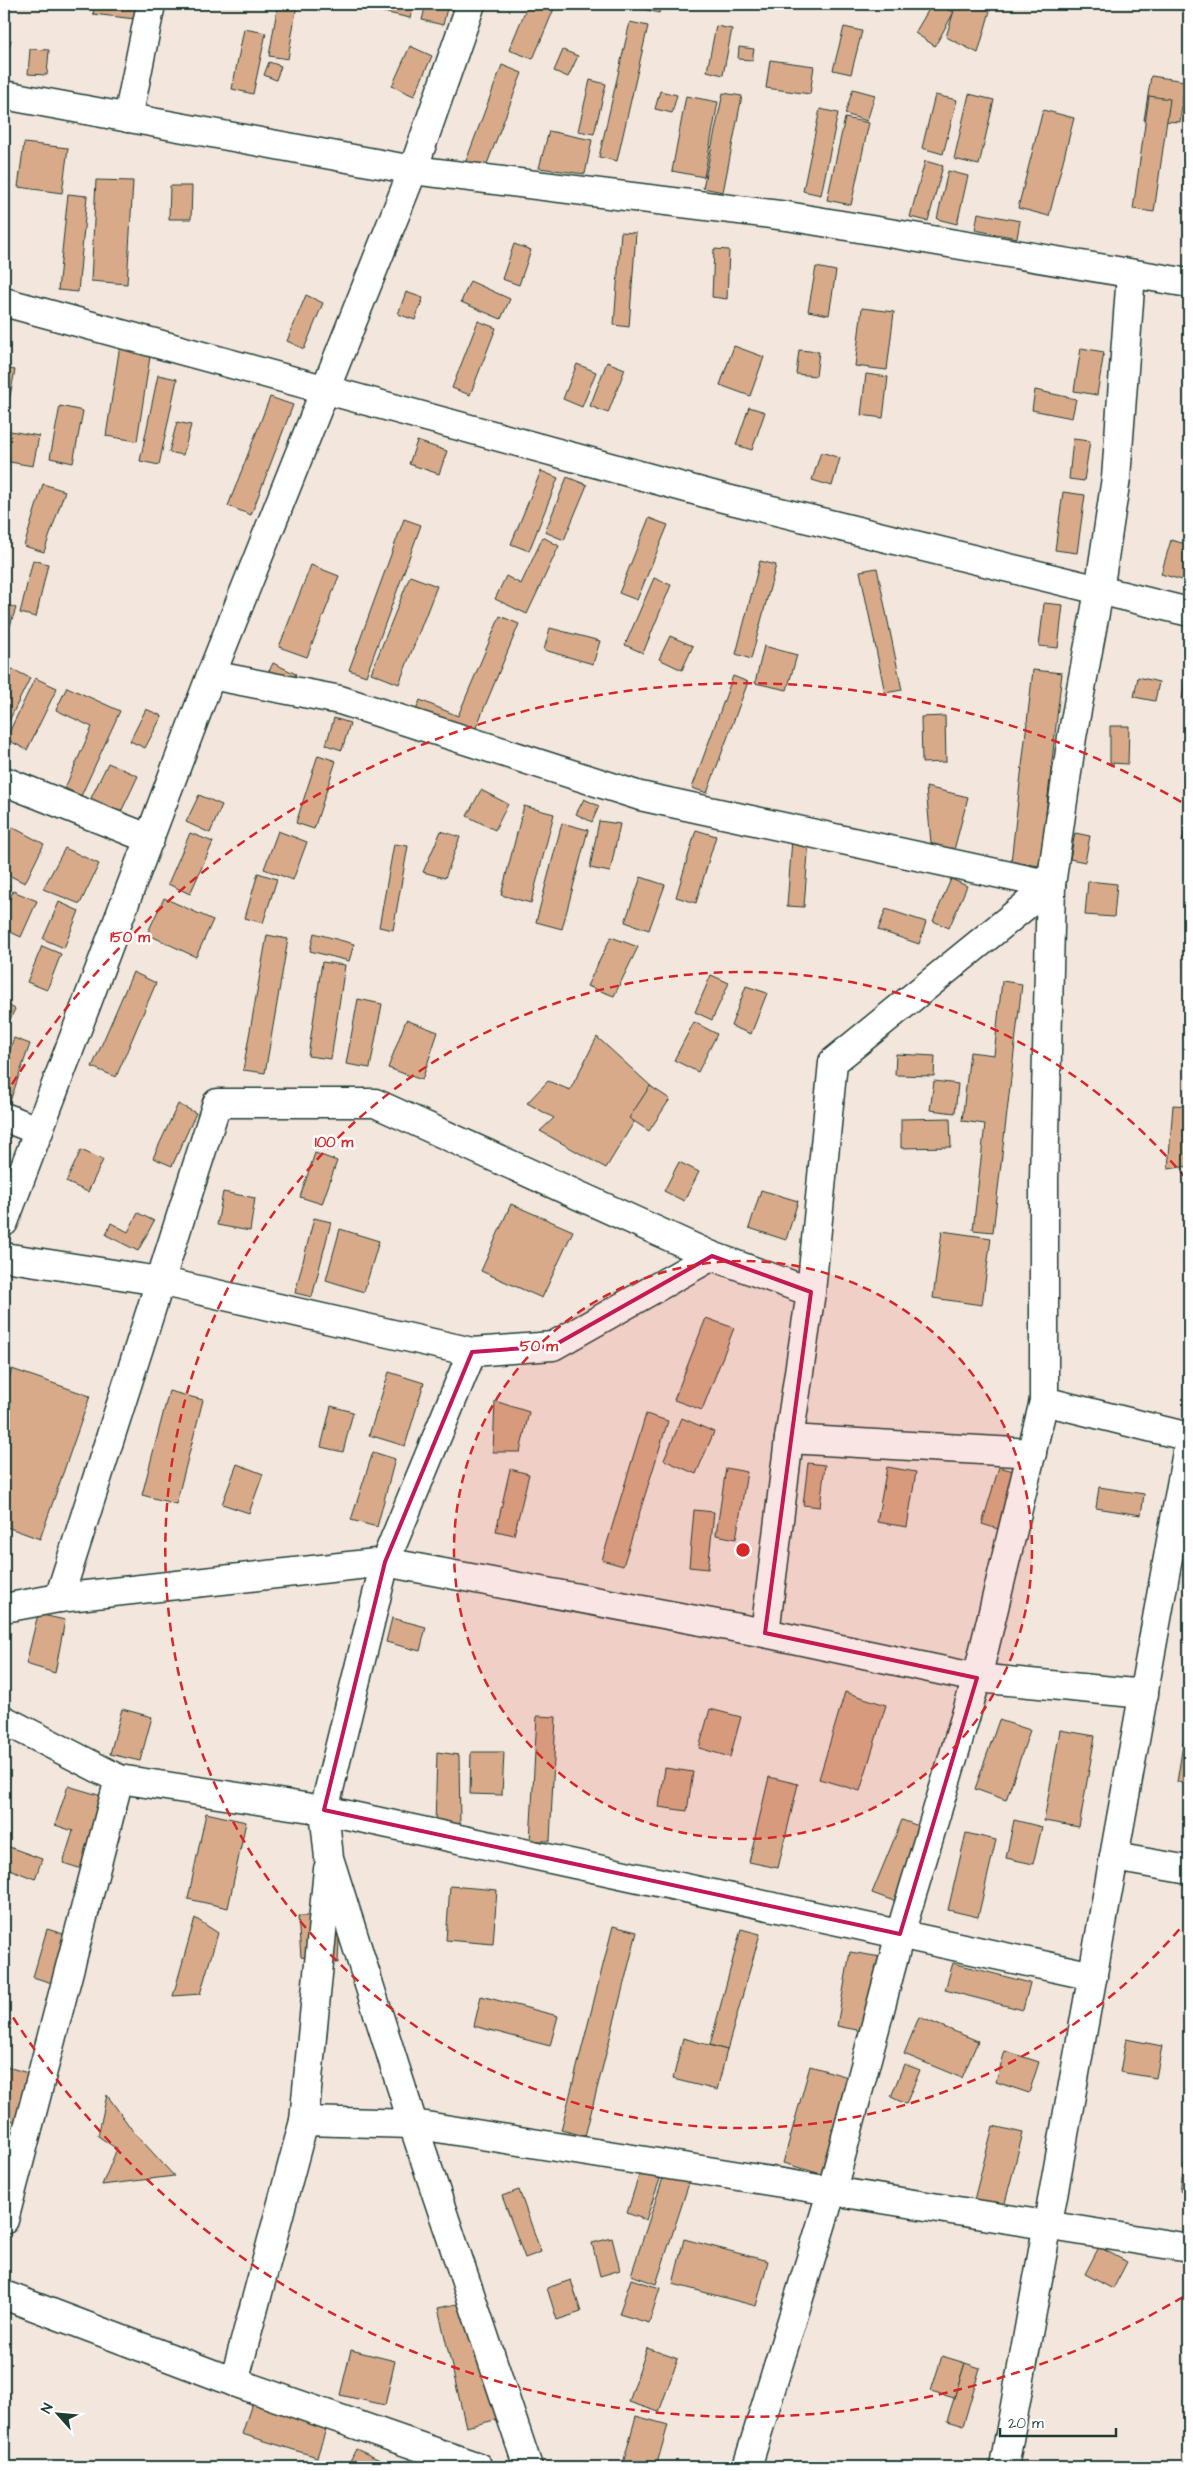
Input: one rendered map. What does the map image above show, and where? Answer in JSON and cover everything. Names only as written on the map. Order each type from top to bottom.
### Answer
[{"type":"street","points":[[128,118],[151,4]]},
{"type":"street","points":[[4,1222],[211,675],[413,170],[471,4]]},
{"type":"street","points":[[4,95],[413,170],[787,216],[1189,284]]},
{"type":"street","points":[[747,2467],[832,2190],[900,1934],[977,1678],[1044,1401],[1044,1179],[1051,884],[1072,737],[1099,591],[1116,478],[1131,274]]},
{"type":"street","points":[[4,302],[727,499],[1189,612]]},
{"type":"street","points":[[211,675],[340,700],[640,796],[1051,884]]},
{"type":"street","points":[[4,781],[150,839]]},
{"type":"street","points":[[765,1633],[789,1439],[811,1292],[833,1062],[1051,884]]},
{"type":"street","points":[[59,1598],[217,1103],[375,1103],[712,1256],[811,1292]]},
{"type":"street","points":[[4,1117],[39,1131]]},
{"type":"street","points":[[4,1257],[159,1280],[472,1352],[553,1346],[712,1256]]},
{"type":"street","points":[[234,2382],[304,2121],[329,1858],[324,1810],[385,1562],[472,1352]]},
{"type":"street","points":[[1044,1401],[1189,1437]]},
{"type":"street","points":[[789,1439],[1032,1453]]},
{"type":"street","points":[[1004,2467],[1189,1441]]},
{"type":"street","points":[[4,1608],[59,1598],[385,1562],[765,1633],[977,1678],[1144,1694]]},
{"type":"street","points":[[4,1720],[119,1779],[324,1810],[1093,1976]]},
{"type":"street","points":[[4,2220],[119,1779]]},
{"type":"street","points":[[1114,1857],[1189,1870]]},
{"type":"street","points":[[329,1858],[413,2124],[528,2467]]},
{"type":"street","points":[[304,2121],[413,2124],[1189,2248]]},
{"type":"street","points":[[4,2295],[234,2382],[478,2467]]},
{"type":"highlighted area","points":[[712,1256],[811,1292],[765,1633],[977,1678],[900,1934],[324,1810],[385,1562],[472,1352],[553,1346]]},
{"type":"building","points":[[4,4],[10,4],[7,22],[4,22]]},
{"type":"building","points":[[95,4],[137,4],[135,19],[93,14]]},
{"type":"building","points":[[278,4],[297,4],[288,59],[269,56]]},
{"type":"building","points":[[348,4],[414,4],[410,18]]},
{"type":"building","points":[[426,4],[448,4],[443,25],[422,20]]},
{"type":"building","points":[[528,4],[556,4],[533,59],[509,50]]},
{"type":"building","points":[[637,4],[662,4],[659,13],[636,7]]},
{"type":"building","points":[[723,4],[742,4],[741,9],[723,6]]},
{"type":"building","points":[[932,4],[954,12],[935,46],[915,33]]},
{"type":"building","points":[[956,4],[992,4],[978,53],[946,37]]},
{"type":"building","points":[[630,22],[648,26],[617,161],[599,157]]},
{"type":"building","points":[[716,26],[732,29],[723,75],[707,71]]},
{"type":"building","points":[[844,27],[862,31],[851,74],[833,70]]},
{"type":"building","points":[[244,29],[266,33],[253,94],[232,89]]},
{"type":"building","points":[[4,38],[11,40],[5,66],[4,66]]},
{"type":"building","points":[[410,46],[432,56],[414,96],[392,86]]},
{"type":"building","points":[[739,47],[754,49],[752,60],[738,59]]},
{"type":"building","points":[[30,49],[49,50],[47,75],[28,74]]},
{"type":"building","points":[[563,50],[578,56],[568,77],[554,71]]},
{"type":"building","points":[[770,60],[814,66],[810,94],[766,88]]},
{"type":"building","points":[[269,62],[281,66],[276,80],[264,75]]},
{"type":"building","points":[[502,65],[522,73],[482,177],[463,169]]},
{"type":"building","points":[[1151,76],[1185,81],[1180,122],[1144,120]]},
{"type":"building","points":[[590,80],[606,84],[594,134],[578,131]]},
{"type":"building","points":[[853,89],[875,95],[867,121],[845,114]]},
{"type":"building","points":[[660,91],[677,95],[672,113],[655,109]]},
{"type":"building","points":[[723,93],[742,96],[723,192],[703,188]]},
{"type":"building","points":[[969,94],[994,100],[979,165],[954,159]]},
{"type":"building","points":[[935,95],[957,100],[943,154],[922,148]]},
{"type":"building","points":[[686,96],[718,102],[704,177],[672,171]]},
{"type":"building","points":[[1149,96],[1170,99],[1154,212],[1133,209]]},
{"type":"building","points":[[820,109],[838,113],[821,195],[803,191]]},
{"type":"building","points":[[1043,110],[1074,118],[1049,216],[1018,208]]},
{"type":"building","points":[[845,118],[869,123],[851,205],[827,200]]},
{"type":"building","points":[[549,131],[592,140],[585,174],[539,168]]},
{"type":"building","points":[[24,143],[68,148],[62,193],[18,187]]},
{"type":"building","points":[[925,161],[943,166],[928,221],[910,217]]},
{"type":"building","points":[[948,171],[968,176],[957,224],[937,219]]},
{"type":"building","points":[[96,180],[133,181],[127,284],[91,281]]},
{"type":"building","points":[[170,186],[192,186],[191,219],[169,219]]},
{"type":"building","points":[[68,194],[87,196],[78,292],[58,290]]},
{"type":"building","points":[[978,213],[1020,221],[1017,238],[975,230]]},
{"type":"building","points":[[621,232],[636,233],[629,327],[614,325]]},
{"type":"building","points":[[514,244],[531,250],[519,285],[502,279]]},
{"type":"building","points":[[714,249],[729,250],[727,299],[712,297]]},
{"type":"building","points":[[816,267],[836,271],[829,315],[808,311]]},
{"type":"building","points":[[470,281],[510,299],[501,319],[461,302]]},
{"type":"building","points":[[406,292],[423,298],[415,320],[398,314]]},
{"type":"building","points":[[306,295],[323,303],[304,349],[287,341]]},
{"type":"building","points":[[862,308],[894,312],[887,370],[855,366]]},
{"type":"building","points":[[478,321],[496,328],[470,395],[452,388]]},
{"type":"building","points":[[120,345],[151,350],[137,441],[106,436]]},
{"type":"building","points":[[734,346],[764,357],[750,396],[720,385]]},
{"type":"building","points":[[1081,348],[1104,352],[1097,395],[1074,391]]},
{"type":"building","points":[[799,350],[819,352],[816,376],[796,374]]},
{"type":"building","points":[[607,362],[625,369],[608,413],[590,406]]},
{"type":"building","points":[[577,364],[596,372],[582,407],[563,399]]},
{"type":"building","points":[[4,368],[15,370],[4,427]]},
{"type":"building","points":[[866,374],[888,377],[883,418],[861,415]]},
{"type":"building","points":[[158,375],[177,379],[159,465],[140,461]]},
{"type":"building","points":[[1035,390],[1076,399],[1072,418],[1032,410]]},
{"type":"building","points":[[270,397],[293,405],[251,515],[228,506]]},
{"type":"building","points":[[60,406],[83,411],[73,463],[50,458]]},
{"type":"building","points":[[749,407],[765,412],[752,450],[736,445]]},
{"type":"building","points":[[177,422],[191,425],[183,455],[169,452]]},
{"type":"building","points":[[4,430],[39,436],[33,466],[4,461]]},
{"type":"building","points":[[1073,439],[1090,441],[1084,481],[1069,479]]},
{"type":"building","points":[[417,441],[447,451],[439,474],[409,464]]},
{"type":"building","points":[[821,452],[840,458],[832,486],[812,480]]},
{"type":"building","points":[[541,471],[558,478],[529,551],[511,544]]},
{"type":"building","points":[[567,477],[587,485],[564,540],[545,532]]},
{"type":"building","points":[[43,484],[65,491],[44,552],[24,546]]},
{"type":"building","points":[[1063,492],[1085,495],[1077,553],[1055,550]]},
{"type":"building","points":[[649,518],[668,525],[637,600],[619,593]]},
{"type":"building","points":[[404,519],[421,525],[366,676],[349,670]]},
{"type":"building","points":[[543,537],[559,546],[527,614],[495,599],[506,576],[521,584]]},
{"type":"building","points":[[1171,540],[1189,545],[1189,582],[1161,574]]},
{"type":"building","points":[[33,560],[48,564],[36,617],[20,613]]},
{"type":"building","points":[[760,561],[776,565],[751,659],[736,654]]},
{"type":"building","points":[[311,565],[339,576],[307,657],[279,647]]},
{"type":"building","points":[[877,568],[902,690],[885,693],[860,571]]},
{"type":"building","points":[[410,576],[437,586],[399,684],[371,673]]},
{"type":"building","points":[[654,578],[671,585],[643,653],[625,645]]},
{"type":"building","points":[[4,603],[16,608],[8,632],[4,630]]},
{"type":"building","points":[[1044,603],[1063,605],[1058,648],[1039,646]]},
{"type":"building","points":[[500,616],[519,624],[470,742],[413,718],[420,700],[458,716]]},
{"type":"building","points":[[550,628],[600,641],[593,664],[544,650]]},
{"type":"building","points":[[670,636],[693,646],[682,670],[659,659]]},
{"type":"building","points":[[764,646],[797,655],[787,690],[755,683]]},
{"type":"building","points":[[1189,650],[1189,701],[1182,700]]},
{"type":"building","points":[[273,663],[296,674],[288,689],[266,678]]},
{"type":"building","points":[[12,669],[30,678],[4,731],[4,686]]},
{"type":"building","points":[[1033,670],[1062,673],[1040,866],[1011,862]]},
{"type":"building","points":[[733,676],[748,682],[707,793],[692,788]]},
{"type":"building","points":[[1138,677],[1159,682],[1155,701],[1134,697]]},
{"type":"building","points":[[35,678],[57,688],[27,750],[6,739]]},
{"type":"building","points":[[67,687],[120,711],[81,796],[65,788],[92,727],[56,710]]},
{"type":"building","points":[[146,709],[162,716],[145,748],[130,741]]},
{"type":"building","points":[[945,716],[946,762],[922,763],[921,717]]},
{"type":"building","points":[[334,718],[350,723],[342,750],[326,745]]},
{"type":"building","points":[[1110,726],[1129,726],[1128,764],[1110,763]]},
{"type":"building","points":[[318,755],[336,761],[314,829],[296,823]]},
{"type":"building","points":[[108,763],[138,776],[121,812],[91,798]]},
{"type":"building","points":[[926,787],[968,797],[954,850],[931,843]]},
{"type":"building","points":[[481,790],[508,804],[495,830],[467,816]]},
{"type":"building","points":[[199,795],[222,805],[210,833],[186,822]]},
{"type":"building","points":[[584,799],[599,806],[592,822],[576,814]]},
{"type":"building","points":[[524,806],[554,814],[531,903],[501,895]]},
{"type":"building","points":[[1189,811],[1189,843],[1182,842]]},
{"type":"building","points":[[599,821],[620,824],[610,872],[590,868]]},
{"type":"building","points":[[562,823],[588,830],[562,929],[536,922]]},
{"type":"building","points":[[12,827],[44,844],[25,883],[4,873],[4,843]]},
{"type":"building","points":[[696,830],[716,836],[696,903],[676,897]]},
{"type":"building","points":[[278,831],[307,842],[293,880],[264,869]]},
{"type":"building","points":[[441,831],[460,837],[445,878],[423,872]]},
{"type":"building","points":[[190,833],[213,842],[190,894],[168,884]]},
{"type":"building","points":[[1075,833],[1090,836],[1085,862],[1070,859]]},
{"type":"building","points":[[792,839],[809,840],[804,907],[787,906]]},
{"type":"building","points":[[394,844],[408,846],[393,930],[379,927]]},
{"type":"building","points":[[65,848],[99,864],[80,904],[43,889]]},
{"type":"building","points":[[258,873],[277,879],[263,923],[245,918]]},
{"type":"building","points":[[641,877],[665,885],[649,930],[625,922]]},
{"type":"building","points":[[951,879],[967,886],[949,928],[933,921]]},
{"type":"building","points":[[1088,881],[1117,884],[1114,917],[1085,915]]},
{"type":"building","points":[[4,882],[10,885],[4,897]]},
{"type":"building","points":[[13,891],[37,901],[21,937],[4,929],[4,913]]},
{"type":"building","points":[[164,898],[213,920],[196,957],[147,934]]},
{"type":"building","points":[[59,902],[79,911],[64,948],[43,939]]},
{"type":"building","points":[[886,909],[926,922],[919,944],[878,930]]},
{"type":"building","points":[[314,933],[354,944],[349,961],[310,951]]},
{"type":"building","points":[[267,935],[288,939],[265,1073],[243,1070]]},
{"type":"building","points":[[611,937],[638,947],[614,996],[587,986]]},
{"type":"building","points":[[42,946],[61,954],[47,990],[27,982]]},
{"type":"building","points":[[322,962],[345,965],[331,1059],[308,1056]]},
{"type":"building","points":[[133,972],[156,983],[116,1077],[92,1067]]},
{"type":"building","points":[[711,975],[729,983],[712,1020],[695,1012]]},
{"type":"building","points":[[1002,981],[1022,984],[993,1232],[973,1230],[985,1124],[962,1121],[970,1052],[994,1055]]},
{"type":"building","points":[[746,986],[767,993],[751,1034],[731,1026]]},
{"type":"building","points":[[358,999],[382,1004],[370,1068],[346,1064]]},
{"type":"building","points":[[4,1003],[15,1009],[4,1032]]},
{"type":"building","points":[[406,1020],[438,1032],[422,1080],[388,1068]]},
{"type":"building","points":[[694,1022],[717,1034],[698,1072],[674,1060]]},
{"type":"building","points":[[597,1037],[654,1089],[606,1168],[540,1131],[554,1118],[527,1103],[548,1081],[570,1090]]},
{"type":"building","points":[[14,1038],[30,1044],[8,1107],[4,1105],[4,1067]]},
{"type":"building","points":[[896,1054],[935,1056],[934,1076],[895,1075]]},
{"type":"building","points":[[934,1081],[958,1084],[955,1113],[930,1110]]},
{"type":"building","points":[[650,1086],[670,1099],[649,1131],[629,1118]]},
{"type":"building","points":[[178,1104],[196,1113],[172,1166],[153,1158]]},
{"type":"building","points":[[1173,1105],[1189,1106],[1189,1166],[1168,1169]]},
{"type":"building","points":[[950,1118],[951,1147],[901,1148],[901,1119]]},
{"type":"building","points":[[81,1150],[103,1160],[88,1192],[66,1182]]},
{"type":"building","points":[[315,1153],[337,1161],[322,1204],[300,1197]]},
{"type":"building","points":[[679,1162],[699,1172],[684,1201],[664,1191]]},
{"type":"building","points":[[761,1190],[798,1201],[786,1240],[749,1228]]},
{"type":"building","points":[[223,1192],[255,1198],[250,1231],[217,1225]]},
{"type":"building","points":[[511,1204],[573,1231],[542,1298],[481,1271]]},
{"type":"building","points":[[138,1213],[154,1221],[138,1251],[106,1235],[111,1223],[128,1232]]},
{"type":"building","points":[[314,1218],[331,1222],[312,1297],[295,1293]]},
{"type":"building","points":[[340,1229],[379,1241],[364,1292],[326,1280]]},
{"type":"building","points":[[942,1231],[991,1238],[982,1305],[933,1298]]},
{"type":"building","points":[[706,1318],[734,1328],[702,1410],[674,1400]]},
{"type":"building","points":[[12,1369],[90,1396],[40,1539],[4,1526],[4,1393]]},
{"type":"building","points":[[389,1372],[424,1383],[405,1446],[369,1435]]},
{"type":"building","points":[[169,1391],[203,1400],[176,1504],[142,1495]]},
{"type":"building","points":[[495,1401],[529,1412],[520,1452],[493,1452]]},
{"type":"building","points":[[331,1406],[353,1412],[343,1452],[321,1447]]},
{"type":"building","points":[[646,1414],[668,1421],[623,1566],[602,1560]]},
{"type":"building","points":[[682,1418],[714,1432],[696,1474],[664,1460]]},
{"type":"building","points":[[373,1452],[395,1459],[377,1527],[351,1520]]},
{"type":"building","points":[[808,1463],[825,1465],[820,1507],[803,1505]]},
{"type":"building","points":[[237,1464],[263,1474],[249,1513],[222,1504]]},
{"type":"building","points":[[887,1467],[916,1472],[907,1527],[877,1522]]},
{"type":"building","points":[[999,1467],[1017,1472],[1001,1530],[982,1524]]},
{"type":"building","points":[[726,1468],[747,1472],[736,1539],[716,1535]]},
{"type":"building","points":[[510,1469],[529,1474],[514,1535],[496,1531]]},
{"type":"building","points":[[1099,1487],[1144,1494],[1141,1515],[1096,1508]]},
{"type":"building","points":[[694,1510],[714,1512],[708,1569],[689,1567]]},
{"type":"building","points":[[38,1614],[65,1620],[55,1673],[26,1664]]},
{"type":"building","points":[[392,1618],[426,1627],[420,1651],[386,1642]]},
{"type":"building","points":[[845,1692],[886,1705],[860,1791],[819,1779]]},
{"type":"building","points":[[1189,1707],[1189,1784],[1177,1782]]},
{"type":"building","points":[[122,1709],[152,1717],[140,1761],[110,1754]]},
{"type":"building","points":[[710,1709],[741,1717],[730,1757],[699,1748]]},
{"type":"building","points":[[537,1716],[556,1717],[550,1841],[530,1841]]},
{"type":"building","points":[[999,1720],[1030,1730],[1006,1800],[975,1789]]},
{"type":"building","points":[[1060,1730],[1095,1736],[1079,1827],[1044,1821]]},
{"type":"building","points":[[437,1752],[459,1755],[460,1826],[435,1827]]},
{"type":"building","points":[[471,1752],[504,1752],[502,1795],[470,1794]]},
{"type":"building","points":[[665,1768],[693,1772],[687,1811],[659,1807]]},
{"type":"building","points":[[769,1777],[798,1784],[778,1868],[749,1862]]},
{"type":"building","points":[[68,1786],[105,1797],[82,1869],[63,1863],[73,1831],[55,1825]]},
{"type":"building","points":[[206,1813],[246,1822],[228,1908],[188,1899]]},
{"type":"building","points":[[902,1820],[924,1828],[894,1901],[872,1893]]},
{"type":"building","points":[[1014,1820],[1042,1827],[1033,1864],[1006,1858]]},
{"type":"building","points":[[966,1833],[996,1840],[978,1917],[948,1910]]},
{"type":"building","points":[[4,1845],[42,1859],[35,1879],[4,1867]]},
{"type":"building","points":[[450,1886],[497,1890],[493,1944],[446,1940]]},
{"type":"building","points":[[298,1916],[340,1916],[338,1963],[301,1957]]},
{"type":"building","points":[[195,1918],[218,1933],[200,1994],[173,1996]]},
{"type":"building","points":[[613,1926],[637,1932],[585,2136],[561,2130]]},
{"type":"building","points":[[47,1929],[70,1936],[55,1984],[33,1977]]},
{"type":"building","points":[[741,1929],[760,1934],[727,2050],[710,2045]]},
{"type":"building","points":[[850,1952],[881,1957],[867,2032],[837,2026]]},
{"type":"building","points":[[953,1963],[1030,1983],[1023,2010],[945,1990]]},
{"type":"building","points":[[481,1996],[558,2016],[550,2046],[474,2026]]},
{"type":"building","points":[[919,2017],[978,2041],[962,2078],[904,2054]]},
{"type":"building","points":[[683,2038],[727,2050],[717,2090],[673,2079]]},
{"type":"building","points":[[1126,2039],[1162,2046],[1156,2078],[1120,2072]]},
{"type":"building","points":[[1005,2051],[1039,2062],[1029,2093],[996,2082]]},
{"type":"building","points":[[904,2064],[920,2070],[906,2104],[891,2097]]},
{"type":"building","points":[[4,2066],[31,2074],[17,2122],[4,2118]]},
{"type":"building","points":[[810,2066],[855,2079],[828,2176],[783,2163]]},
{"type":"building","points":[[107,2095],[133,2131],[174,2176],[102,2185],[117,2149],[98,2136]]},
{"type":"building","points":[[993,2126],[1023,2133],[1004,2207],[974,2200]]},
{"type":"building","points":[[1189,2134],[1189,2192],[1180,2191]]},
{"type":"building","points":[[4,2146],[11,2149],[4,2170]]},
{"type":"building","points":[[642,2166],[662,2173],[646,2220],[627,2213]]},
{"type":"building","points":[[665,2172],[690,2180],[656,2284],[631,2275]]},
{"type":"building","points":[[519,2190],[541,2252],[525,2258],[502,2196]]},
{"type":"building","points":[[612,2238],[620,2270],[600,2276],[592,2243]]},
{"type":"building","points":[[684,2239],[768,2261],[756,2306],[673,2284]]},
{"type":"building","points":[[1099,2247],[1127,2262],[1113,2289],[1085,2274]]},
{"type":"building","points":[[631,2279],[660,2288],[649,2323],[619,2314]]},
{"type":"building","points":[[571,2280],[581,2312],[557,2320],[547,2288]]},
{"type":"building","points":[[471,2301],[499,2419],[466,2427],[438,2308]]},
{"type":"building","points":[[647,2348],[678,2359],[659,2412],[629,2402]]},
{"type":"building","points":[[351,2350],[395,2361],[385,2405],[340,2395]]},
{"type":"building","points":[[942,2356],[965,2363],[954,2398],[931,2391]]},
{"type":"building","points":[[965,2363],[980,2368],[963,2426],[947,2421]]},
{"type":"building","points":[[254,2397],[329,2420],[317,2457],[242,2434]]},
{"type":"building","points":[[636,2416],[668,2425],[656,2467],[622,2467]]},
{"type":"building","points":[[356,2449],[382,2461],[379,2467],[347,2467]]}]
